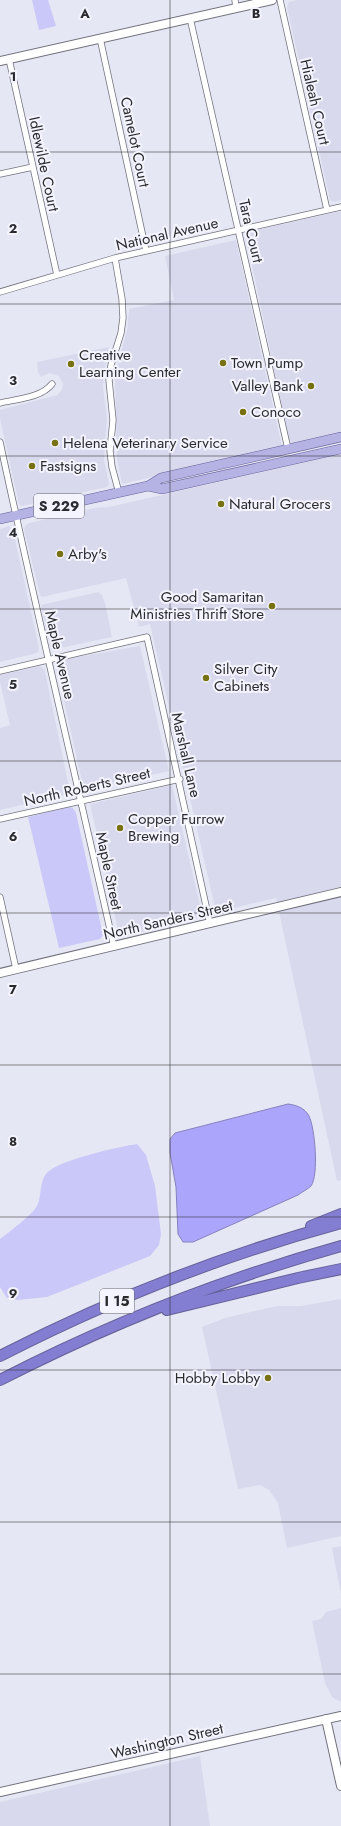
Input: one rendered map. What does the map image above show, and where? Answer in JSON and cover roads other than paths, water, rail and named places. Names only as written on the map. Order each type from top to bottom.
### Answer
[{"type":"highway","points":[[238,1255],[341,1214]]},
{"type":"highway","name":"I 15","points":[[0,1356],[111,1303],[238,1255],[341,1223]]},
{"type":"highway","name":"I 15","points":[[0,1380],[66,1347],[134,1318],[239,1278],[341,1246]]},
{"type":"highway","points":[[134,1318],[341,1269]]},
{"type":"main road","name":"S 229","points":[[0,519],[119,493],[148,486],[160,478],[341,437]]},
{"type":"main road","name":"S 229","points":[[148,486],[162,489],[341,449]]},
{"type":"street","points":[[0,61],[190,18],[235,4],[272,0]]},
{"type":"street","name":"Hialeah Court","points":[[280,0],[326,210]]},
{"type":"street","name":"Tara Court","points":[[190,18],[288,449]]},
{"type":"street","name":"Camelot Court","points":[[100,38],[146,251]]},
{"type":"street","name":"Idlewilde Court","points":[[9,59],[56,275]]},
{"type":"street","points":[[0,174],[33,167]]},
{"type":"street","name":"National Avenue","points":[[0,292],[115,258],[341,207]]},
{"type":"street","points":[[115,258],[122,299],[123,318],[109,380],[113,420],[110,451],[112,467],[119,493]]},
{"type":"street","points":[[0,403],[40,394],[47,390],[52,384]]},
{"type":"street","points":[[0,442],[15,516]]},
{"type":"street","name":"Maple Avenue","points":[[15,516],[82,801]]},
{"type":"street","name":"Marshall Lane","points":[[49,660],[148,638],[180,779],[210,924]]},
{"type":"street","points":[[0,671],[49,660]]},
{"type":"street","name":"North Roberts Street","points":[[0,819],[180,779]]},
{"type":"street","name":"Maple Street","points":[[82,801],[114,947]]},
{"type":"street","name":"North Sanders Street","points":[[0,973],[341,892]]},
{"type":"street","points":[[0,897],[16,969]]},
{"type":"street","name":"Washington Street","points":[[0,1792],[341,1716]]},
{"type":"street","points":[[326,1719],[341,1786]]},
{"type":"place","name":"Town Pump","points":[[223,363]]},
{"type":"place","name":"Creative Learning Center","points":[[71,364]]},
{"type":"place","name":"Valley Bank","points":[[311,386]]},
{"type":"place","name":"Conoco","points":[[243,412]]},
{"type":"place","name":"Helena Veterinary Service","points":[[55,443]]},
{"type":"place","name":"Fastsigns","points":[[32,466]]},
{"type":"place","name":"Natural Grocers","points":[[221,504]]},
{"type":"place","name":"Arby's","points":[[60,554]]},
{"type":"place","name":"Good Samaritan Ministries Thrift Store","points":[[272,606]]},
{"type":"place","name":"Silver City Cabinets","points":[[206,678]]},
{"type":"place","name":"Copper Furrow Brewing","points":[[120,828]]},
{"type":"place","name":"Hobby Lobby","points":[[268,1378]]}]
